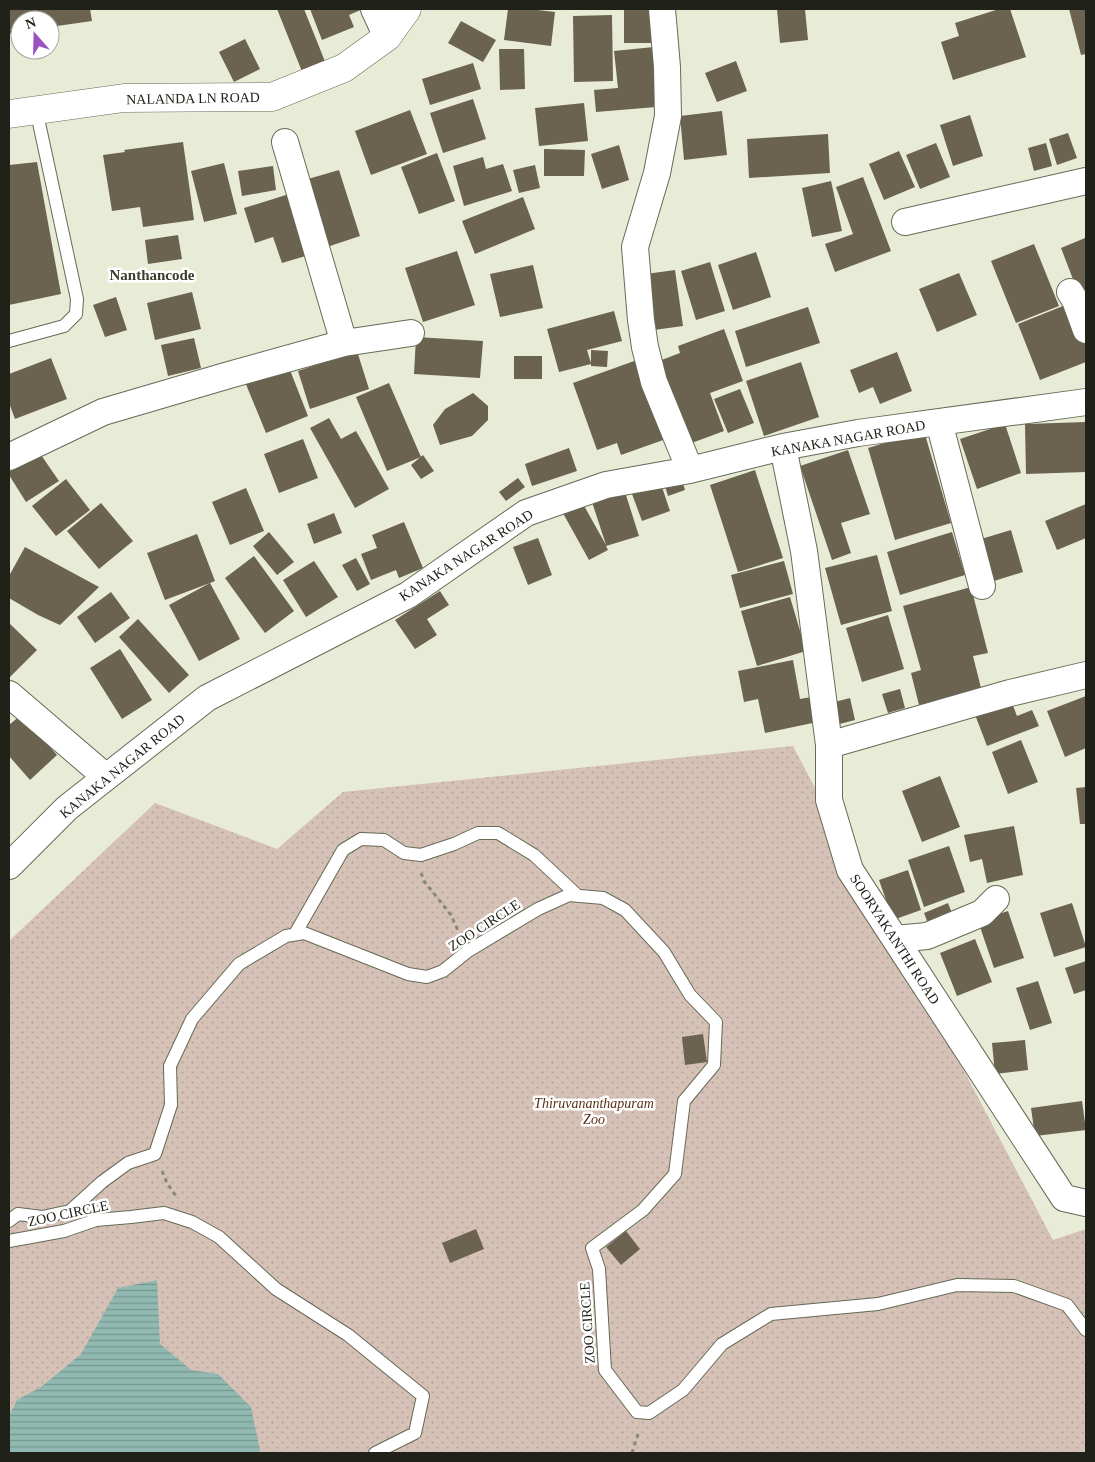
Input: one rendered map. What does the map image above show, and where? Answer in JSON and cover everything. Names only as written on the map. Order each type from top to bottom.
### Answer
[{"type":"street","points":[[374,9],[387,38]]},
{"type":"street","name":"NALANDA LN ROAD","points":[[9,114],[124,98],[272,97],[344,68],[387,38],[407,9]]},
{"type":"street","points":[[662,9],[667,67],[668,116],[657,173],[635,247],[645,347],[654,382],[690,470]]},
{"type":"street","points":[[286,142],[344,343]]},
{"type":"street","points":[[905,222],[1086,181]]},
{"type":"street","points":[[1070,292],[1075,300],[1086,330]]},
{"type":"street","points":[[9,457],[103,412],[344,343],[410,333]]},
{"type":"street","name":"KANAKA NAGAR ROAD","points":[[9,866],[67,808],[208,698],[408,595],[526,513],[606,486],[690,470],[783,447],[858,433],[1086,402]]},
{"type":"street","points":[[939,422],[982,586]]},
{"type":"street","name":"SOORYAKANTHI ROAD","points":[[783,447],[804,551],[829,745],[829,800],[850,870],[1064,1198],[1086,1203]]},
{"type":"street","points":[[829,745],[1010,693],[1086,675]]},
{"type":"street","points":[[9,694],[106,777]]},
{"type":"street","points":[[895,939],[926,936],[982,913],[996,899]]},
{"type":"lane","points":[[9,341],[64,326],[76,314],[77,298],[36,109]]},
{"type":"lane","points":[[155,1154],[171,1106],[170,1066],[192,1019],[239,964],[286,936],[295,934],[343,850],[361,838],[384,840],[404,853],[421,855],[454,844],[478,833],[498,833],[534,855],[578,896]]},
{"type":"lane","name":"ZOO CIRCLE","points":[[295,934],[304,933],[408,974],[427,977],[443,971],[468,951],[538,909],[569,895],[603,898],[625,910],[664,952],[690,996],[716,1022],[714,1065],[684,1101],[675,1174],[643,1210],[592,1248],[599,1269],[605,1370],[637,1412],[649,1413],[683,1390],[722,1344],[771,1314],[878,1304],[956,1285],[1014,1286],[1067,1305],[1086,1330]]},
{"type":"lane","name":"ZOO CIRCLE","points":[[9,1221],[18,1214],[42,1217],[70,1211],[102,1182],[128,1163],[155,1154]]},
{"type":"lane","name":"ZOO CIRCLE","points":[[9,1241],[64,1231],[96,1220],[164,1213],[192,1222],[219,1237],[276,1289],[348,1336],[424,1396],[415,1433],[374,1453]]},
{"type":"path","points":[[414,854],[424,882],[451,915],[468,951]]},
{"type":"path","points":[[155,1154],[167,1184],[192,1222]]},
{"type":"green space","name":"Thiruvananthapuram Zoo","points":[[793,746],[1053,1240],[1086,1229],[1086,1453],[9,1453],[9,941],[155,803],[277,849],[343,792]]},
{"type":"water","points":[[157,1280],[160,1344],[191,1370],[218,1374],[251,1407],[259,1453],[9,1453],[9,1416],[17,1400],[41,1387],[81,1354],[118,1288]]},
{"type":"building","points":[[9,9],[90,9],[92,21],[60,26],[60,10],[10,10],[9,34]]},
{"type":"building","points":[[277,9],[304,9],[326,64],[303,74]]},
{"type":"building","points":[[310,9],[363,9],[349,15],[354,27],[322,40]]},
{"type":"building","points":[[508,9],[555,12],[551,46],[504,40]]},
{"type":"building","points":[[624,9],[655,9],[655,43],[624,43]]},
{"type":"building","points":[[777,9],[805,9],[808,40],[780,43]]},
{"type":"building","points":[[999,9],[1010,9],[1026,57],[953,80],[941,42],[959,36],[955,23]]},
{"type":"building","points":[[1069,9],[1086,9],[1086,54],[1081,55]]},
{"type":"building","points":[[612,15],[613,81],[574,82],[573,16]]},
{"type":"building","points":[[461,21],[496,40],[483,62],[448,43]]},
{"type":"building","points":[[245,39],[260,69],[234,82],[219,52]]},
{"type":"building","points":[[654,47],[656,107],[596,112],[594,90],[618,88],[614,51]]},
{"type":"building","points":[[499,49],[524,49],[525,89],[500,90]]},
{"type":"building","points":[[736,61],[747,91],[717,102],[705,73]]},
{"type":"building","points":[[473,63],[481,89],[430,105],[422,79]]},
{"type":"building","points":[[473,99],[486,139],[443,153],[430,113]]},
{"type":"building","points":[[584,103],[588,141],[539,146],[535,108]]},
{"type":"building","points":[[410,110],[427,154],[371,175],[355,131]]},
{"type":"building","points":[[722,111],[727,155],[684,160],[680,116]]},
{"type":"building","points":[[970,115],[983,156],[953,166],[940,125]]},
{"type":"building","points":[[1068,133],[1077,158],[1057,165],[1049,139]]},
{"type":"building","points":[[828,134],[830,173],[749,178],[747,139]]},
{"type":"building","points":[[183,142],[194,220],[143,227],[140,207],[112,211],[103,155],[125,152],[124,150]]},
{"type":"building","points":[[936,143],[950,177],[920,189],[906,155]]},
{"type":"building","points":[[1046,143],[1052,166],[1034,171],[1028,148]]},
{"type":"building","points":[[619,145],[629,180],[602,189],[591,154]]},
{"type":"building","points":[[544,149],[585,150],[584,176],[544,176]]},
{"type":"building","points":[[899,151],[915,187],[884,200],[869,164]]},
{"type":"building","points":[[437,153],[455,201],[419,214],[401,167]]},
{"type":"building","points":[[483,157],[486,169],[503,164],[512,191],[464,206],[453,166]]},
{"type":"building","points":[[37,162],[61,294],[9,305],[9,165]]},
{"type":"building","points":[[224,163],[237,214],[204,222],[191,171]]},
{"type":"building","points":[[535,165],[540,188],[519,193],[513,170]]},
{"type":"building","points":[[273,166],[276,190],[242,196],[238,171]]},
{"type":"building","points":[[339,170],[360,236],[324,248],[301,181]]},
{"type":"building","points":[[863,177],[891,251],[835,272],[825,244],[853,234],[836,187]]},
{"type":"building","points":[[831,181],[842,231],[812,237],[802,188]]},
{"type":"building","points":[[289,194],[309,255],[282,263],[273,237],[255,243],[244,208]]},
{"type":"building","points":[[523,197],[535,229],[475,254],[462,221]]},
{"type":"building","points":[[178,235],[182,259],[148,264],[145,240]]},
{"type":"building","points":[[1085,238],[1086,307],[1084,308],[1061,248]]},
{"type":"building","points":[[1034,244],[1059,306],[1016,323],[991,261]]},
{"type":"building","points":[[457,251],[475,305],[423,322],[405,268]]},
{"type":"building","points":[[756,252],[771,297],[733,310],[718,265]]},
{"type":"building","points":[[710,262],[725,311],[696,320],[681,271]]},
{"type":"building","points":[[533,265],[543,308],[500,317],[490,274]]},
{"type":"building","points":[[675,270],[683,326],[654,330],[646,274]]},
{"type":"building","points":[[959,273],[977,315],[937,332],[919,289]]},
{"type":"building","points":[[192,292],[201,329],[155,340],[147,303]]},
{"type":"building","points":[[116,297],[127,330],[105,337],[93,305]]},
{"type":"building","points":[[1073,302],[1086,336],[1086,362],[1040,380],[1018,324]]},
{"type":"building","points":[[808,307],[820,343],[746,367],[735,331]]},
{"type":"building","points":[[614,311],[622,341],[587,350],[591,363],[591,350],[608,351],[607,367],[591,366],[591,364],[559,372],[547,329]]},
{"type":"building","points":[[724,329],[743,381],[710,393],[724,431],[689,444],[651,364],[680,353],[678,346]]},
{"type":"building","points":[[416,337],[483,341],[480,378],[414,374]]},
{"type":"building","points":[[194,338],[201,368],[168,376],[161,345]]},
{"type":"building","points":[[357,351],[369,389],[310,409],[298,371]]},
{"type":"building","points":[[897,352],[912,391],[880,404],[873,387],[859,393],[850,370]]},
{"type":"building","points":[[514,356],[542,356],[542,379],[514,379]]},
{"type":"building","points":[[51,358],[67,399],[15,419],[9,403],[9,374]]},
{"type":"building","points":[[637,360],[666,439],[621,455],[617,443],[597,450],[573,383]]},
{"type":"building","points":[[801,362],[819,417],[764,436],[746,381]]},
{"type":"building","points":[[288,365],[308,416],[266,433],[245,382]]},
{"type":"building","points":[[389,383],[421,457],[387,471],[356,397]]},
{"type":"building","points":[[740,389],[754,423],[728,433],[714,399]]},
{"type":"building","points":[[473,393],[488,406],[488,420],[472,436],[440,445],[433,425],[445,409]]},
{"type":"building","points":[[329,418],[341,439],[356,431],[389,489],[355,508],[310,428]]},
{"type":"building","points":[[1086,422],[1086,472],[1026,474],[1025,424]]},
{"type":"building","points":[[1005,424],[1021,473],[977,489],[960,439]]},
{"type":"building","points":[[924,431],[951,523],[895,540],[868,448]]},
{"type":"building","points":[[303,439],[318,478],[279,493],[264,454]]},
{"type":"building","points":[[569,448],[577,471],[532,486],[525,464]]},
{"type":"building","points":[[848,450],[870,514],[841,523],[851,553],[832,560],[800,466]]},
{"type":"building","points":[[39,452],[59,481],[26,502],[9,472]]},
{"type":"building","points":[[423,455],[434,471],[421,479],[411,465]]},
{"type":"building","points":[[755,470],[783,558],[738,572],[710,485]]},
{"type":"building","points":[[681,477],[685,490],[668,496],[664,483]]},
{"type":"building","points":[[518,478],[525,487],[506,501],[499,492]]},
{"type":"building","points":[[66,479],[90,510],[56,536],[32,506]]},
{"type":"building","points":[[661,484],[670,511],[642,521],[632,494]]},
{"type":"building","points":[[246,488],[264,531],[230,545],[212,502]]},
{"type":"building","points":[[625,492],[639,536],[606,546],[608,550],[589,560],[559,506],[578,495],[606,545],[592,502]]},
{"type":"building","points":[[101,503],[133,541],[99,569],[67,531]]},
{"type":"building","points":[[1086,504],[1086,538],[1057,550],[1045,521]]},
{"type":"building","points":[[334,513],[342,533],[314,544],[307,524]]},
{"type":"building","points":[[404,522],[423,568],[399,578],[396,570],[371,580],[361,554],[377,548],[372,535]]},
{"type":"building","points":[[1011,530],[1023,572],[994,581],[981,539]]},
{"type":"building","points":[[269,532],[294,562],[277,575],[253,546]]},
{"type":"building","points":[[952,532],[965,575],[900,595],[887,552]]},
{"type":"building","points":[[197,534],[215,581],[165,600],[147,553]]},
{"type":"building","points":[[538,538],[552,575],[528,585],[513,547]]},
{"type":"building","points":[[25,547],[99,587],[60,625],[9,598],[9,576]]},
{"type":"building","points":[[877,555],[892,611],[841,625],[825,568]]},
{"type":"building","points":[[254,556],[294,611],[265,633],[225,578]]},
{"type":"building","points":[[356,558],[370,584],[357,591],[342,565]]},
{"type":"building","points":[[314,561],[338,597],[306,617],[283,580]]},
{"type":"building","points":[[784,561],[793,594],[740,608],[731,575]]},
{"type":"building","points":[[210,583],[240,639],[199,661],[169,605]]},
{"type":"building","points":[[971,587],[988,653],[973,656],[982,692],[920,709],[911,673],[921,670],[903,606]]},
{"type":"building","points":[[440,591],[449,605],[427,619],[437,635],[415,649],[395,620]]},
{"type":"building","points":[[111,592],[130,618],[95,643],[77,617]]},
{"type":"building","points":[[790,597],[806,651],[757,666],[741,611]]},
{"type":"building","points":[[888,615],[904,669],[862,682],[846,628]]},
{"type":"building","points":[[138,619],[189,675],[169,693],[119,637]]},
{"type":"building","points":[[9,623],[37,650],[10,677],[9,676]]},
{"type":"building","points":[[120,649],[152,700],[122,719],[90,668]]},
{"type":"building","points":[[793,660],[800,699],[817,696],[822,721],[765,733],[758,699],[744,702],[738,671]]},
{"type":"building","points":[[900,689],[905,708],[888,713],[882,694]]},
{"type":"building","points":[[1086,696],[1086,748],[1065,757],[1047,711]]},
{"type":"building","points":[[850,698],[855,720],[832,726],[827,704]]},
{"type":"building","points":[[1010,698],[1017,716],[1032,710],[1039,726],[987,746],[974,712]]},
{"type":"building","points":[[21,715],[57,755],[30,780],[9,756],[9,725]]},
{"type":"building","points":[[1021,740],[1038,782],[1008,794],[992,752]]},
{"type":"building","points":[[940,776],[960,827],[922,842],[902,791]]},
{"type":"building","points":[[1086,787],[1086,824],[1080,824],[1076,788]]},
{"type":"building","points":[[1014,826],[1023,875],[987,883],[982,859],[970,862],[964,835]]},
{"type":"building","points":[[949,846],[965,892],[924,907],[908,860]]},
{"type":"building","points":[[908,870],[921,910],[893,920],[879,880]]},
{"type":"building","points":[[948,903],[955,921],[931,931],[924,913]]},
{"type":"building","points":[[1072,903],[1086,947],[1054,957],[1040,913]]},
{"type":"building","points":[[1008,911],[1024,958],[994,968],[978,921]]},
{"type":"building","points":[[975,939],[992,982],[957,996],[940,953]]},
{"type":"building","points":[[1086,961],[1086,990],[1074,994],[1065,968]]},
{"type":"building","points":[[1038,981],[1052,1023],[1030,1030],[1016,988]]},
{"type":"building","points":[[703,1034],[707,1062],[685,1065],[682,1037]]},
{"type":"building","points":[[1025,1040],[1028,1070],[995,1074],[992,1043]]},
{"type":"building","points":[[1082,1101],[1086,1130],[1035,1136],[1031,1108]]},
{"type":"building","points":[[476,1229],[484,1249],[450,1263],[442,1243]]},
{"type":"building","points":[[626,1231],[640,1249],[621,1265],[606,1247]]},
{"type":"district","name":"Nanthancode","points":[[152,275]]}]
